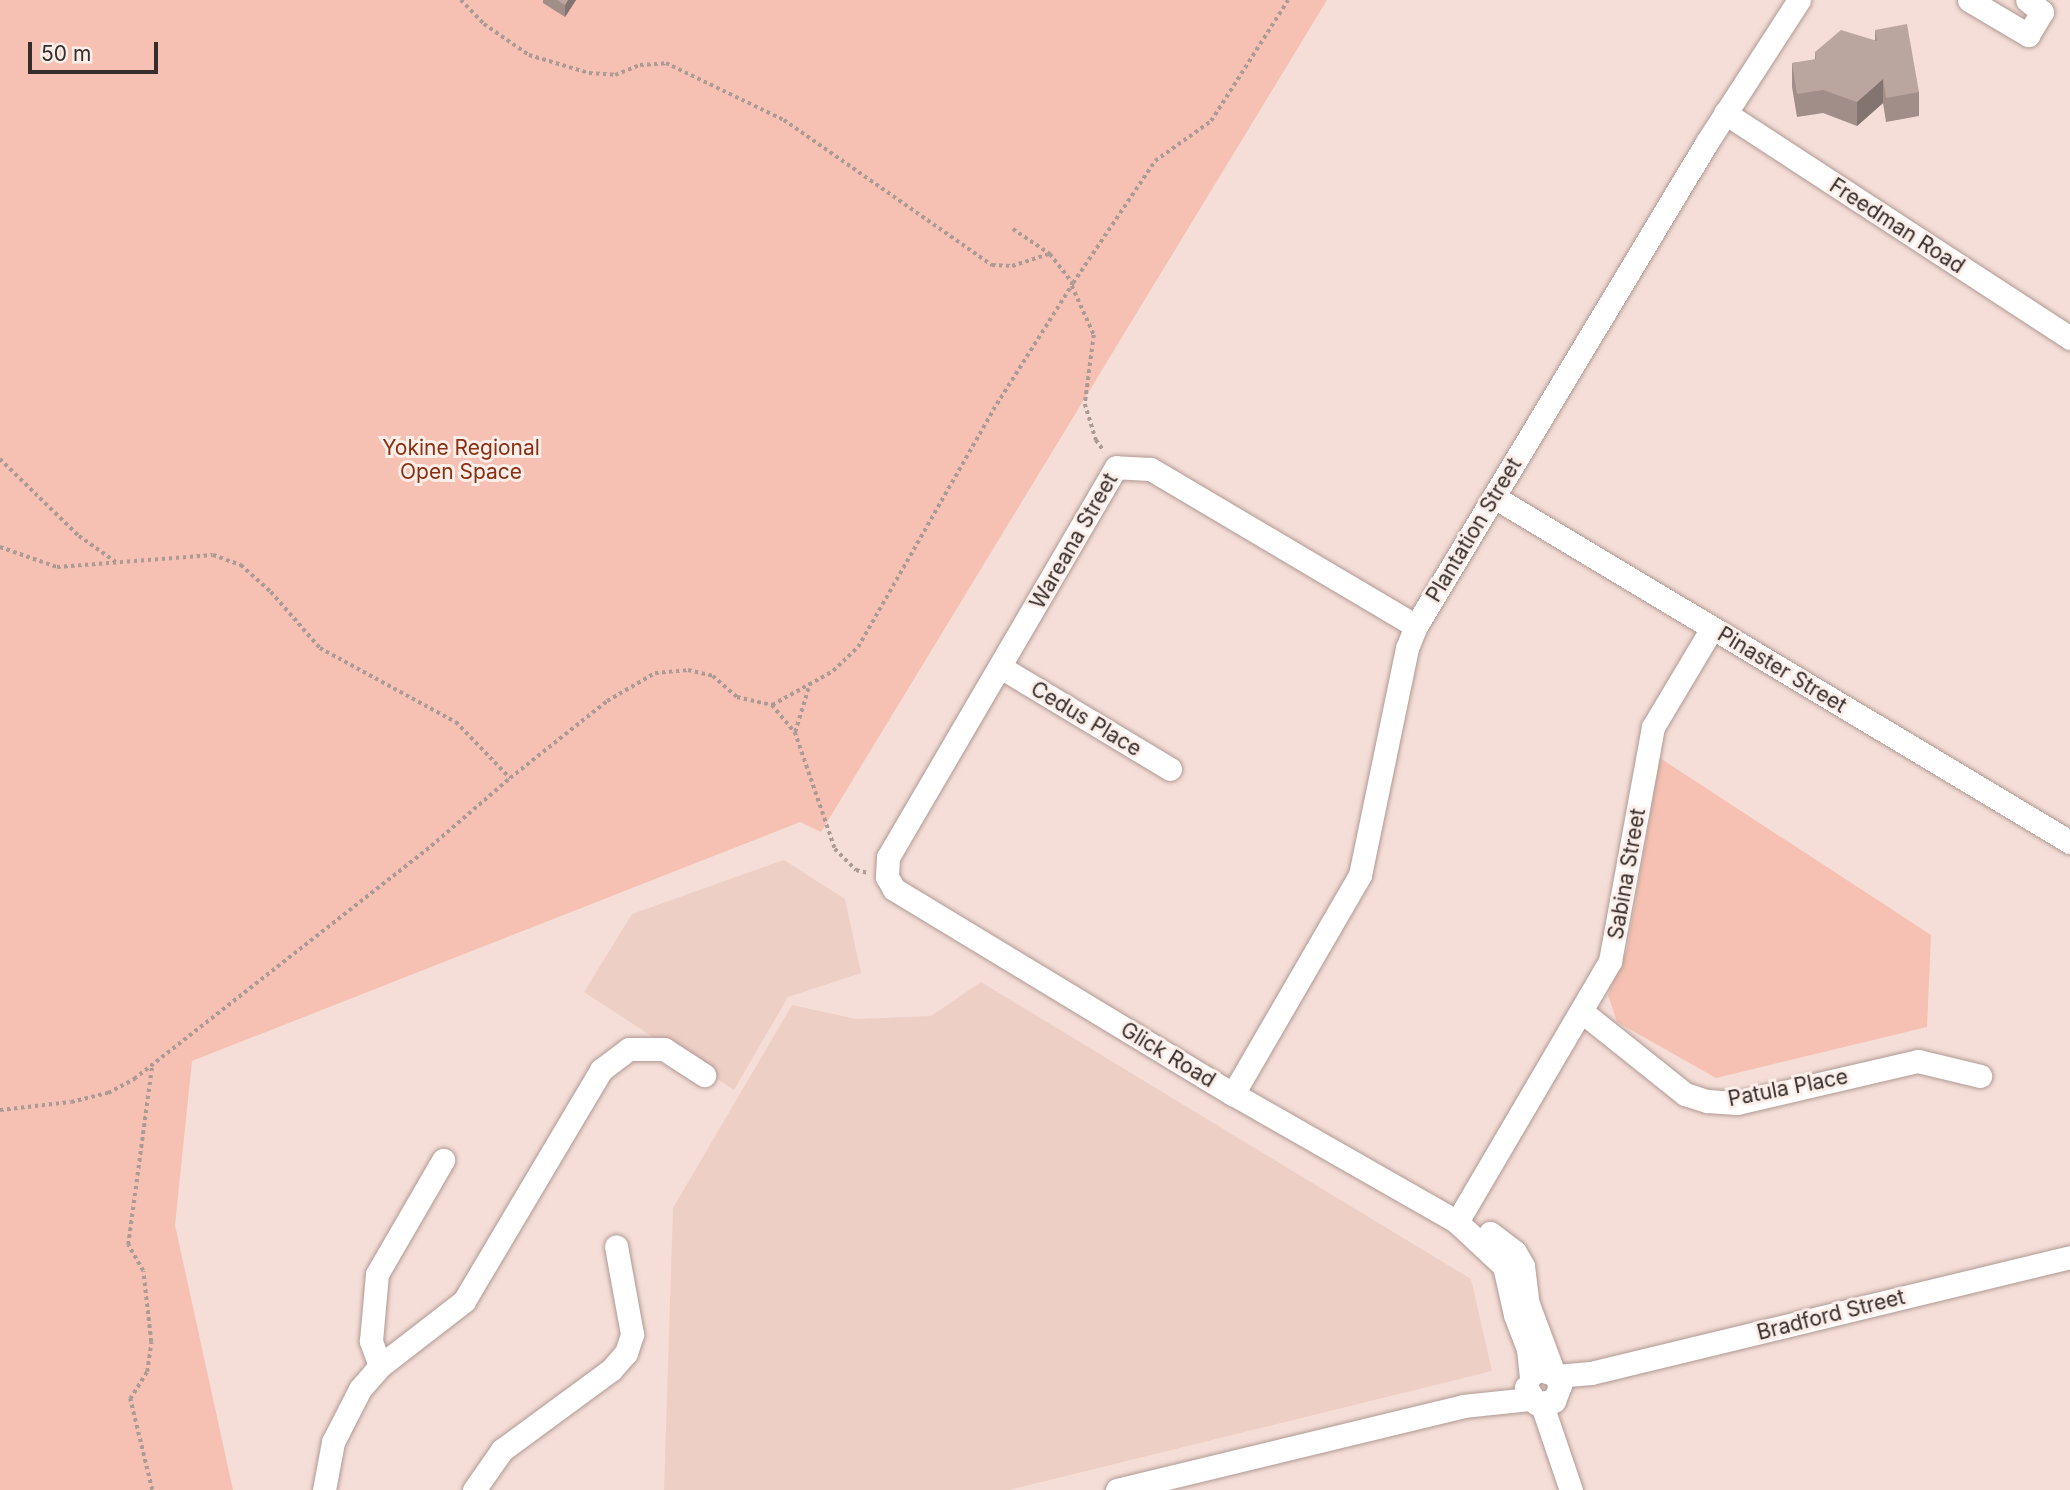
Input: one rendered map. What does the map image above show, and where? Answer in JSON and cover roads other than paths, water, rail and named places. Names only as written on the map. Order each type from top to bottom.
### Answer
[{"type":"street","name":"Plantation Street","points":[[1233,1094],[1360,875],[1407,648],[1416,626],[1725,113],[1799,0]]},
{"type":"street","points":[[1969,0],[2028,35],[2042,12],[2027,0]]},
{"type":"street","name":"Freedman Road","points":[[1725,113],[2070,338]]},
{"type":"street","name":"Wareana Street","points":[[887,877],[888,857],[1002,668],[1116,467],[1150,469],[1416,626]]},
{"type":"street","name":"Pinaster Street","points":[[1494,497],[2070,842]]},
{"type":"street","name":"Sabina Street","points":[[1457,1222],[1581,1011],[1617,940],[1653,727],[1712,628]]},
{"type":"street","name":"Cedus Place","points":[[1002,668],[1170,769]]},
{"type":"street","name":"Glick Road","points":[[887,877],[894,889],[1233,1094],[1457,1222],[1489,1232],[1515,1252],[1544,1388],[1571,1490]]},
{"type":"street","name":"Patula Place","points":[[1581,1011],[1685,1094],[1707,1101],[1737,1103],[1918,1061],[1980,1076]]},
{"type":"street","points":[[324,1490],[344,1414],[380,1366],[464,1301],[601,1070],[629,1049],[664,1049],[704,1075]]},
{"type":"street","points":[[380,1366],[371,1341],[377,1274],[443,1160]]},
{"type":"street","points":[[474,1490],[502,1450],[611,1370],[626,1353],[632,1334],[616,1246]]},
{"type":"street","name":"Bradford Street","points":[[1117,1490],[1544,1388],[1591,1373],[2070,1256]]},
{"type":"park label","name":"Yokine Regional Open Space","points":[[461,460]]}]
